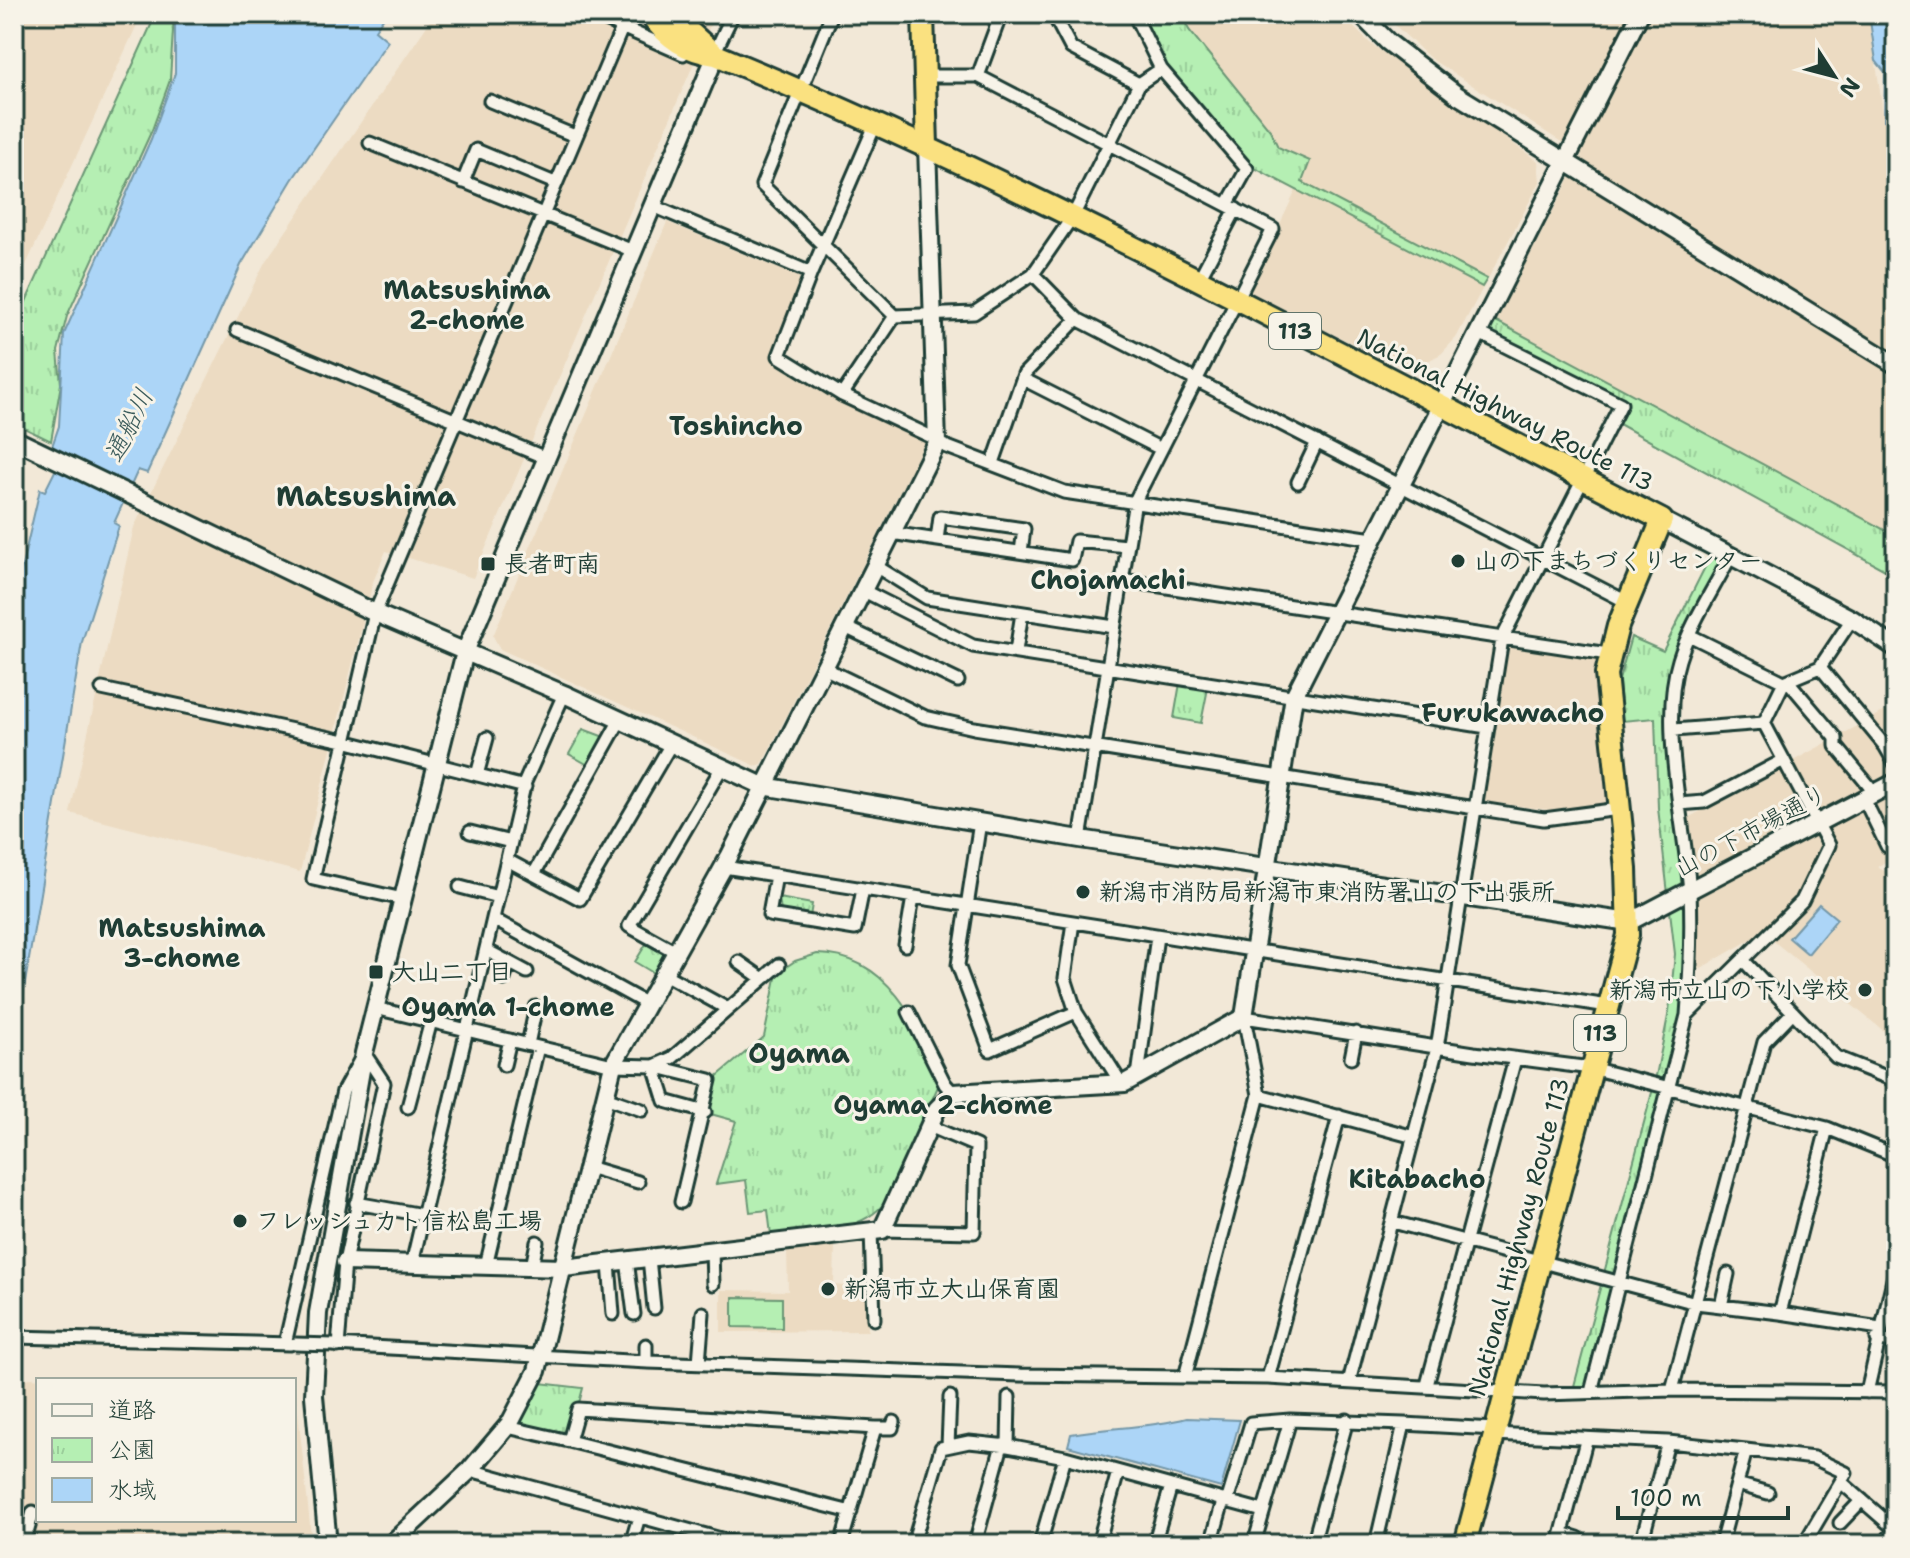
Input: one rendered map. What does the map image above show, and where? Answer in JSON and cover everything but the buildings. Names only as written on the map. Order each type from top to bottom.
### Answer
[{"type":"highway","name":"113","points":[[650,14],[663,31],[685,48],[716,55],[927,146]]},
{"type":"highway","name":"113","points":[[670,14],[716,55]]},
{"type":"highway","points":[[923,14],[927,146]]},
{"type":"highway","name":"National Highway Route 113","points":[[927,146],[1073,216],[1662,520],[1608,654],[1606,674],[1629,922],[1465,1544]]},
{"type":"street","points":[[592,14],[619,22],[705,64],[716,55]]},
{"type":"street","points":[[328,1544],[314,1396],[318,1313],[364,1053],[465,652],[733,14]]},
{"type":"street","points":[[832,14],[762,185],[895,316],[974,313],[1033,274],[1073,216],[1139,84],[1161,69]]},
{"type":"street","points":[[978,76],[1001,14]]},
{"type":"street","points":[[1053,14],[1071,48],[1139,84]]},
{"type":"street","points":[[1134,14],[1161,69],[1247,169],[1198,281]]},
{"type":"street","points":[[1360,14],[1388,42],[1457,95],[1896,365]]},
{"type":"street","points":[[1185,1377],[1259,1095],[1244,1017],[1294,696],[1640,14]]},
{"type":"street","points":[[403,899],[313,879],[375,613],[575,136],[619,22]]},
{"type":"street","points":[[925,76],[978,76],[1273,229],[1135,501],[1080,839]]},
{"type":"street","points":[[490,101],[575,136]]},
{"type":"street","points":[[876,123],[779,356],[842,395],[936,441],[1064,492],[1373,539]]},
{"type":"street","points":[[370,143],[633,251]]},
{"type":"street","points":[[394,1543],[470,1470],[507,1427],[543,1354],[613,1065],[724,867],[936,441],[927,146]]},
{"type":"street","points":[[463,182],[476,150],[555,183]]},
{"type":"street","points":[[653,206],[811,273]]},
{"type":"street","points":[[1033,274],[1077,319],[1627,602]]},
{"type":"street","points":[[842,395],[895,316]]},
{"type":"street","points":[[993,463],[1023,379],[1077,319]]},
{"type":"street","points":[[237,330],[546,458]]},
{"type":"street","points":[[1349,1382],[1437,1048],[1502,639],[1621,404],[1477,332]]},
{"type":"street","points":[[1023,379],[1161,449]]},
{"type":"street","points":[[14,439],[375,613],[564,694],[763,786],[1080,839],[1629,922]]},
{"type":"street","points":[[1298,482],[1317,442]]},
{"type":"street","points":[[937,540],[940,517],[1024,529],[1021,552]]},
{"type":"street","points":[[1662,520],[1852,619],[1896,648]]},
{"type":"street","points":[[891,533],[1072,560],[1076,541],[1127,546]]},
{"type":"street","points":[[1591,1392],[1687,1015],[1691,953],[1690,891],[1679,804],[1673,686],[1689,635],[1731,555]]},
{"type":"street","points":[[874,565],[927,598],[1114,627]]},
{"type":"street","points":[[1121,580],[1335,615],[1608,654]]},
{"type":"street","points":[[862,590],[973,646],[1487,727]]},
{"type":"street","points":[[1016,651],[1022,613]]},
{"type":"street","points":[[1764,723],[1786,681],[1820,667],[1852,619]]},
{"type":"street","points":[[843,626],[958,681]]},
{"type":"street","points":[[1689,635],[1786,681],[1836,738],[1836,746],[1869,796],[1887,846],[1896,851]]},
{"type":"street","points":[[822,667],[925,717],[1544,819],[1619,809]]},
{"type":"street","points":[[1820,667],[1885,746],[1896,765]]},
{"type":"street","points":[[102,689],[344,741],[525,787]]},
{"type":"street","points":[[412,1264],[525,787],[564,694]]},
{"type":"street","points":[[534,874],[620,720]]},
{"type":"street","points":[[1674,730],[1764,723]]},
{"type":"street","points":[[1687,1015],[1802,901],[1829,845],[1764,723]]},
{"type":"street","points":[[477,775],[487,738]]},
{"type":"street","points":[[507,860],[580,899],[671,744]]},
{"type":"street","points":[[1679,804],[1704,802],[1784,760]]},
{"type":"street","points":[[676,952],[629,926],[722,767]]},
{"type":"street","name":"山の下市場通り","points":[[1629,922],[1896,782]]},
{"type":"street","points":[[980,822],[958,965],[990,1050],[1076,1012]]},
{"type":"street","points":[[470,832],[511,842]]},
{"type":"street","points":[[724,867],[1608,1006]]},
{"type":"street","points":[[776,875],[769,915],[855,929],[863,889]]},
{"type":"street","points":[[460,887],[498,897]]},
{"type":"street","points":[[905,945],[913,897]]},
{"type":"street","points":[[493,919],[647,1004]]},
{"type":"street","points":[[1073,922],[1065,978],[1076,1012],[1121,1083]]},
{"type":"street","points":[[1138,1076],[1157,936]]},
{"type":"street","points":[[486,950],[527,972]]},
{"type":"street","points":[[1743,960],[1836,1057],[1896,1081]]},
{"type":"street","points":[[739,962],[763,979]]},
{"type":"street","points":[[504,979],[509,963]]},
{"type":"street","points":[[654,1066],[672,1058],[779,965]]},
{"type":"street","points":[[664,974],[728,1009]]},
{"type":"street","points":[[486,1266],[533,1046],[536,1007]]},
{"type":"street","points":[[375,1008],[613,1065],[654,1066],[710,1080],[705,1112],[681,1202]]},
{"type":"street","points":[[909,1012],[945,1084],[953,1093]]},
{"type":"street","points":[[1672,1390],[1764,1042],[1793,1012]]},
{"type":"street","points":[[874,1319],[876,1231],[937,1109],[953,1093],[1121,1083],[1244,1017],[1437,1048],[1591,1068],[1827,1128],[1896,1156]]},
{"type":"street","points":[[408,1107],[431,1021]]},
{"type":"street","points":[[1351,1058],[1356,1033]]},
{"type":"street","points":[[504,1065],[510,1040]]},
{"type":"street","points":[[336,1346],[345,1262],[384,1083],[364,1053]]},
{"type":"street","points":[[290,1344],[343,1091],[364,1053]]},
{"type":"street","points":[[1427,1385],[1515,1059]]},
{"type":"street","points":[[654,1066],[665,1101],[705,1112]]},
{"type":"street","points":[[1259,1095],[1414,1137]]},
{"type":"street","points":[[605,1097],[642,1110]]},
{"type":"street","points":[[1268,1378],[1339,1116]]},
{"type":"street","points":[[345,1262],[564,1268],[876,1231],[974,1232],[976,1146],[929,1126]]},
{"type":"street","points":[[1780,1313],[1827,1128]]},
{"type":"street","points":[[588,1167],[638,1182]]},
{"type":"street","points":[[356,1203],[423,1215]]},
{"type":"street","points":[[1393,1222],[1696,1303],[1780,1313],[1878,1333],[1896,1343]]},
{"type":"street","points":[[532,1267],[537,1242]]},
{"type":"street","points":[[712,1250],[713,1284]]},
{"type":"street","points":[[649,1258],[654,1308]]},
{"type":"street","points":[[627,1260],[634,1314]]},
{"type":"street","points":[[609,1263],[613,1314]]},
{"type":"street","points":[[1867,1392],[1878,1333],[1896,1267]]},
{"type":"street","points":[[1721,1306],[1728,1274]]},
{"type":"street","points":[[699,1363],[703,1313]]},
{"type":"street","points":[[14,1337],[543,1354],[646,1362],[1268,1378],[1544,1394],[1672,1390],[1896,1392]]},
{"type":"street","points":[[646,1345],[646,1362]]},
{"type":"street","points":[[948,1446],[950,1397]]},
{"type":"street","points":[[975,1544],[1005,1446],[1009,1397]]},
{"type":"street","points":[[569,1441],[578,1409],[875,1428],[892,1428],[894,1422]]},
{"type":"street","points":[[1254,1544],[1290,1420]]},
{"type":"street","points":[[1211,1544],[1251,1423],[1290,1420],[1347,1420],[1372,1426],[1404,1424],[1586,1441],[1668,1442],[1814,1458],[1846,1473],[1804,1544]]},
{"type":"street","points":[[1313,1544],[1347,1420]]},
{"type":"street","points":[[1376,1544],[1404,1424]]},
{"type":"street","points":[[507,1427],[851,1512]]},
{"type":"street","points":[[841,1544],[875,1428]]},
{"type":"street","points":[[1578,1538],[1561,1539],[1586,1441]]},
{"type":"street","points":[[913,1544],[941,1448],[969,1442],[1065,1457],[1263,1511]]},
{"type":"street","points":[[1641,1544],[1668,1442]]},
{"type":"street","points":[[1721,1544],[1746,1450]]},
{"type":"street","points":[[1040,1544],[1065,1457]]},
{"type":"street","points":[[470,1470],[739,1544]]},
{"type":"street","points":[[1098,1544],[1118,1472]]},
{"type":"street","points":[[1841,1482],[1896,1529],[1884,1544]]},
{"type":"street","points":[[1737,1484],[1768,1493]]},
{"type":"street","points":[[1154,1544],[1171,1486]]},
{"type":"street","points":[[1840,1523],[1862,1500]]},
{"type":"street","points":[[24,1544],[33,1512]]},
{"type":"street","points":[[631,1544],[639,1517]]},
{"type":"shaded area","points":[[14,14],[142,14],[14,291]]},
{"type":"shaded area","points":[[435,14],[715,14],[473,578],[386,551],[373,582],[300,872],[70,813],[134,527],[265,262]]},
{"type":"shaded area","points":[[1181,14],[1340,14],[1370,43],[1538,161],[1540,182],[1456,338],[1441,354],[1424,363],[1400,366],[1247,293],[1310,161],[1280,148],[1189,30]]},
{"type":"shaded area","points":[[1383,14],[1869,14],[1884,120],[1896,121],[1896,536],[1496,321],[1582,155],[1431,59]]},
{"type":"shaded area","points":[[667,222],[801,278],[772,357],[837,399],[925,442],[762,764],[756,766],[500,649],[493,636]]},
{"type":"shaded area","points":[[1507,647],[1597,660],[1610,805],[1549,810],[1482,801]]},
{"type":"shaded area","points":[[1896,705],[1896,855],[1877,867],[1896,877],[1896,1041],[1771,939],[1797,913],[1696,971],[1686,819]]},
{"type":"shaded area","name":"新潟市立大山保育園","points":[[835,1244],[834,1285],[867,1288],[868,1331],[721,1332],[721,1290],[788,1291],[787,1249]]},
{"type":"shaded area","points":[[36,1378],[36,1522],[296,1522],[296,1393],[312,1544],[14,1544],[14,1383]]},
{"type":"green space","points":[[156,14],[174,14],[170,80],[152,130],[67,316],[58,351],[61,384],[51,441],[14,423],[14,328]]},
{"type":"green space","points":[[1138,14],[1181,14],[1189,30],[1270,130],[1278,147],[1310,161],[1302,182],[1487,279],[1482,287],[1247,164],[1162,64]]},
{"type":"green space","points":[[1496,321],[1896,536],[1896,576],[1619,424],[1628,406],[1488,335]]},
{"type":"green space","points":[[1715,547],[1731,555],[1689,635],[1673,686],[1690,891],[1687,1015],[1591,1392],[1573,1390],[1655,1081],[1669,1011],[1675,954],[1658,808],[1655,718],[1622,721],[1619,680],[1631,637],[1663,651]]},
{"type":"green space","points":[[1180,683],[1208,688],[1201,723],[1174,718]]},
{"type":"green space","points":[[583,729],[607,738],[590,766],[569,754]]},
{"type":"green space","points":[[779,898],[812,904],[810,917],[781,912]]},
{"type":"green space","points":[[646,944],[663,954],[664,959],[655,974],[635,962]]},
{"type":"green space","points":[[817,954],[842,957],[863,966],[881,979],[911,1016],[940,1082],[890,1195],[880,1208],[868,1217],[838,1228],[771,1235],[768,1210],[750,1212],[746,1180],[716,1184],[736,1121],[707,1113],[715,1078],[764,1037],[777,973],[795,961]]},
{"type":"green space","points":[[733,1297],[782,1298],[782,1328],[733,1327]]},
{"type":"green space","points":[[531,1382],[583,1388],[569,1441],[510,1423]]},
{"type":"water","name":"通船川","points":[[175,14],[386,14],[375,30],[388,41],[292,180],[241,265],[147,473],[138,470],[114,523],[119,526],[82,642],[14,1049],[14,600],[40,489],[45,491],[60,461],[49,455],[59,426],[64,334],[151,139],[175,73]]},
{"type":"water","points":[[1869,14],[1896,14],[1896,121],[1884,120],[1885,72],[1876,61]]},
{"type":"water","points":[[1819,904],[1837,919],[1808,954],[1789,938]]},
{"type":"water","points":[[1187,1418],[1240,1420],[1221,1488],[1068,1446],[1071,1434]]},
{"type":"place","name":"山の下まちづくりセンター","points":[[1458,561]]},
{"type":"place","name":"長者町南","points":[[488,564]]},
{"type":"place","name":"新潟市消防局新潟市東消防署山の下出張所","points":[[1083,892]]},
{"type":"place","name":"大山二丁目","points":[[376,972]]},
{"type":"place","name":"新潟市立山の下小学校","points":[[1865,990]]},
{"type":"place","name":"フレッシュカト信松島工場","points":[[240,1221]]},
{"type":"place","name":"新潟市立大山保育園","points":[[828,1289]]},
{"type":"district","name":"Matsushima 2-chome","points":[[467,304]]},
{"type":"district","name":"Toshincho","points":[[736,425]]},
{"type":"district","name":"Matsushima","points":[[366,496]]},
{"type":"district","name":"Chojamachi","points":[[1108,579]]},
{"type":"district","name":"Furukawacho","points":[[1513,712]]},
{"type":"district","name":"Matsushima 3-chome","points":[[182,942]]},
{"type":"district","name":"Oyama 1-chome","points":[[508,1006]]},
{"type":"district","name":"Oyama","points":[[799,1053]]},
{"type":"district","name":"Oyama 2-chome","points":[[943,1104]]},
{"type":"district","name":"Kitabacho","points":[[1417,1178]]}]
